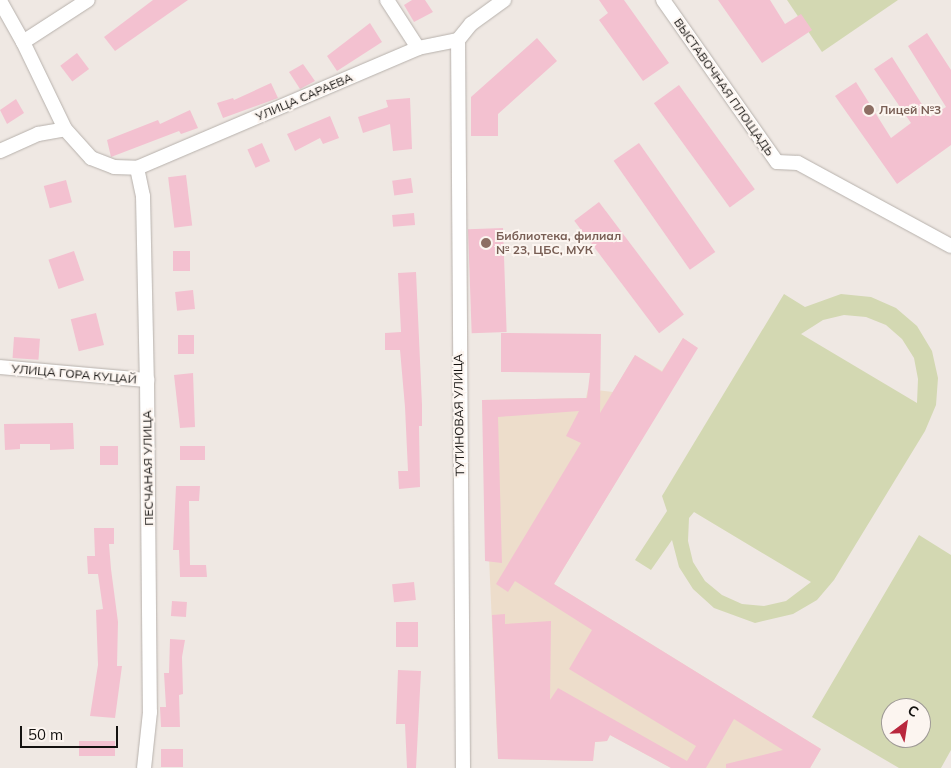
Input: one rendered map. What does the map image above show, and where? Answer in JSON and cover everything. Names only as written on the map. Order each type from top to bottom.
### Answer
[{"type":"street","points":[[24,42],[88,0]]},
{"type":"street","points":[[387,0],[418,48]]},
{"type":"street","points":[[458,40],[471,24],[504,0]]},
{"type":"street","name":"ВЫСТАВОЧНАЯ ПЛОЩАДЬ","points":[[663,0],[777,162],[798,163],[951,246]]},
{"type":"street","points":[[0,2],[24,42],[65,129],[91,158],[114,167],[137,168]]},
{"type":"street","name":"УЛИЦА САРАЕВА","points":[[137,168],[418,48],[458,40]]},
{"type":"street","name":"ТУТИНОВАЯ УЛИЦА","points":[[458,40],[464,768]]},
{"type":"street","points":[[0,151],[38,134],[65,129]]},
{"type":"street","name":"ПЕСЧАНАЯ УЛИЦА","points":[[137,168],[143,196],[147,380],[150,712],[144,768]]},
{"type":"street","name":"УЛИЦА ГОРА КУЦАЙ","points":[[0,367],[147,380]]},
{"type":"shaded area","points":[[683,338],[697,348],[554,584],[821,749],[810,768],[671,768],[610,735],[607,741],[595,742],[593,761],[498,759],[482,400],[586,398],[588,389],[613,392],[635,355],[662,371]]},
{"type":"green space","points":[[787,0],[898,0],[822,52]]},
{"type":"green space","points":[[784,294],[805,307],[841,294],[871,297],[896,308],[917,326],[932,351],[938,378],[936,405],[925,431],[834,580],[817,600],[793,614],[755,623],[714,608],[693,589],[679,567],[672,540],[651,570],[635,560],[667,511],[662,496]],"holes":[[[844,315],[866,317],[886,325],[902,339],[914,358],[918,379],[917,403],[801,334],[823,320]],[[694,512],[811,582],[786,601],[764,606],[742,604],[722,595],[705,581],[693,562],[688,541],[689,518]]]},
{"type":"green space","points":[[919,535],[951,555],[951,750],[941,768],[899,768],[812,717]]},
{"type":"building","points":[[153,0],[188,0],[115,51],[104,37]]},
{"type":"building","points":[[412,0],[425,0],[433,12],[414,22],[404,5]]},
{"type":"building","points":[[599,0],[624,0],[669,63],[643,81],[599,20],[608,13]]},
{"type":"building","points":[[718,0],[770,0],[785,24],[801,14],[812,30],[762,63]]},
{"type":"building","points":[[370,23],[382,42],[337,71],[327,56]]},
{"type":"building","points":[[927,33],[951,70],[951,145],[897,184],[835,96],[856,82],[891,138],[911,123],[874,69],[892,57],[930,117],[946,107],[908,46]]},
{"type":"building","points":[[537,38],[557,61],[498,114],[498,136],[471,136],[471,97]]},
{"type":"building","points":[[77,53],[89,69],[72,82],[60,66]]},
{"type":"building","points":[[303,64],[315,81],[300,89],[289,72]]},
{"type":"building","points":[[271,83],[278,98],[223,118],[217,103],[233,98],[234,100]]},
{"type":"building","points":[[679,85],[755,189],[730,208],[654,103]]},
{"type":"building","points":[[410,98],[412,149],[393,151],[390,124],[363,133],[358,117],[388,107],[386,100]]},
{"type":"building","points":[[16,99],[24,113],[7,124],[0,110]]},
{"type":"building","points":[[190,110],[198,128],[181,134],[179,131],[111,157],[107,140],[158,120],[160,124]]},
{"type":"building","points":[[330,116],[339,138],[323,144],[320,138],[295,151],[287,134]]},
{"type":"building","points":[[262,143],[270,161],[256,168],[247,150]]},
{"type":"building","points":[[639,143],[715,252],[690,270],[614,161]]},
{"type":"building","points":[[186,175],[192,226],[174,228],[168,177]]},
{"type":"building","points":[[411,178],[413,193],[394,195],[392,181]]},
{"type":"building","points":[[66,180],[72,202],[50,208],[44,186]]},
{"type":"building","points":[[599,202],[684,315],[659,333],[574,221]]},
{"type":"building","points":[[414,213],[415,225],[393,227],[392,215]]},
{"type":"building","points":[[503,228],[507,332],[472,333],[468,229]]},
{"type":"building","points":[[74,251],[84,280],[59,289],[48,260]]},
{"type":"building","points":[[173,251],[190,251],[190,271],[173,271]]},
{"type":"building","points":[[416,272],[422,405],[422,426],[419,426],[420,487],[399,489],[398,471],[408,471],[400,350],[385,350],[385,333],[401,332],[398,273]]},
{"type":"building","points":[[193,290],[195,309],[177,311],[175,292]]},
{"type":"building","points":[[96,313],[104,345],[79,351],[71,319]]},
{"type":"building","points":[[501,333],[601,334],[600,413],[635,355],[662,372],[683,338],[698,348],[554,584],[821,749],[810,768],[726,768],[726,764],[783,750],[734,719],[706,768],[671,768],[610,735],[607,741],[595,742],[593,761],[498,759],[492,615],[505,614],[505,624],[551,621],[550,700],[558,688],[687,761],[696,746],[569,669],[592,630],[515,581],[508,592],[496,584],[581,443],[566,436],[579,411],[498,417],[502,563],[485,561],[482,400],[587,398],[590,373],[501,372]]},
{"type":"building","points":[[178,335],[194,335],[194,354],[178,354]]},
{"type":"building","points":[[14,337],[40,339],[38,360],[13,358]]},
{"type":"building","points":[[193,373],[195,427],[180,428],[174,375]]},
{"type":"building","points":[[73,423],[74,449],[50,450],[50,444],[20,444],[20,449],[5,450],[4,424]]},
{"type":"building","points":[[100,446],[118,446],[118,465],[100,465]]},
{"type":"building","points":[[180,446],[205,446],[205,460],[180,460]]},
{"type":"building","points":[[176,486],[200,486],[199,501],[189,501],[190,565],[206,565],[207,577],[180,577],[179,550],[173,550]]},
{"type":"building","points":[[94,528],[114,528],[114,544],[109,544],[118,622],[117,666],[122,666],[115,718],[90,716],[98,665],[96,610],[103,609],[98,574],[88,574],[87,556],[95,556]]},
{"type":"building","points":[[414,582],[416,600],[394,602],[392,584]]},
{"type":"building","points":[[172,601],[187,602],[186,617],[171,616]]},
{"type":"building","points":[[396,622],[418,622],[418,647],[396,647]]},
{"type":"building","points":[[170,639],[185,640],[182,657],[183,694],[179,695],[180,727],[161,727],[160,707],[166,707],[164,673],[169,673]]},
{"type":"building","points":[[398,670],[421,671],[416,768],[407,768],[405,724],[396,724]]},
{"type":"building","points":[[79,741],[115,741],[115,756],[79,756]]},
{"type":"building","points":[[161,749],[183,749],[183,767],[161,767]]},
{"type":"place","name":"Лицей №3","points":[[869,110]]},
{"type":"place","name":"Библиотека, филиал № 23, ЦБС, МУК","points":[[486,243]]}]
